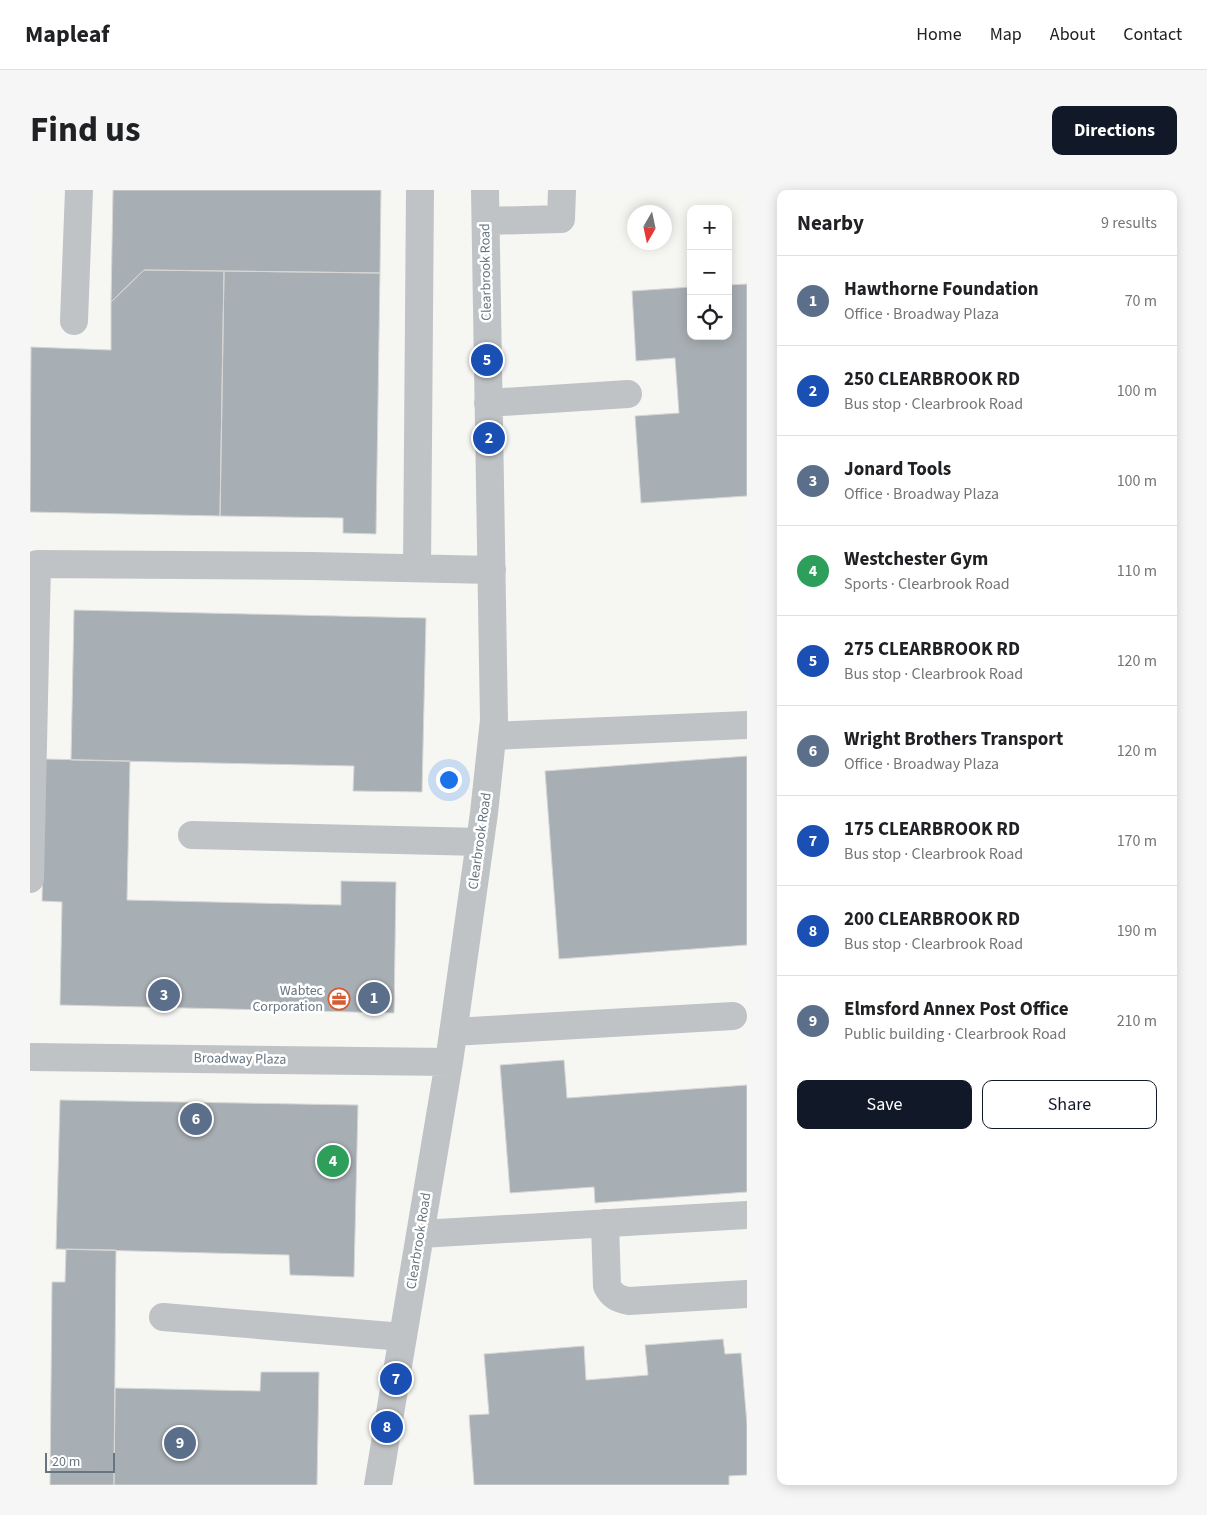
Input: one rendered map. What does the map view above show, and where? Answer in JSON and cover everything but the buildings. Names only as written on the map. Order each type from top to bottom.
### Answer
[{"type":"street","points":[[74,321],[79,190]]},
{"type":"street","points":[[417,568],[420,190]]},
{"type":"street","name":"Clearbrook Road","points":[[378,1485],[449,1062],[480,842],[494,720],[485,190]]},
{"type":"street","points":[[486,221],[561,219],[562,190]]},
{"type":"street","points":[[488,403],[628,394]]},
{"type":"street","points":[[30,879],[37,564],[312,566],[492,570]]},
{"type":"street","points":[[492,736],[747,725]]},
{"type":"street","points":[[192,835],[480,842]]},
{"type":"street","points":[[453,1032],[733,1016]]},
{"type":"street","name":"Broadway Plaza","points":[[30,1059],[449,1062]]},
{"type":"street","points":[[421,1234],[747,1215]]},
{"type":"street","points":[[605,1223],[607,1286],[611,1294],[618,1299],[629,1301],[747,1294]]},
{"type":"street","points":[[163,1316],[403,1337]]},
{"type":"place","name":"275 CLEARBROOK RD","points":[[487,360]]},
{"type":"place","name":"250 CLEARBROOK RD","points":[[489,438]]},
{"type":"place","name":"Jonard Tools","points":[[164,995]]},
{"type":"place","name":"Hawthorne Foundation","points":[[374,998]]},
{"type":"place","name":"Wabtec Corporation","points":[[339,999]]},
{"type":"place","name":"Wright Brothers Transport","points":[[196,1119]]},
{"type":"place","name":"Westchester Gym","points":[[333,1161]]},
{"type":"place","name":"175 CLEARBROOK RD","points":[[396,1379]]},
{"type":"place","name":"200 CLEARBROOK RD","points":[[387,1427]]},
{"type":"place","name":"Elmsford Annex Post Office","points":[[180,1443]]}]
